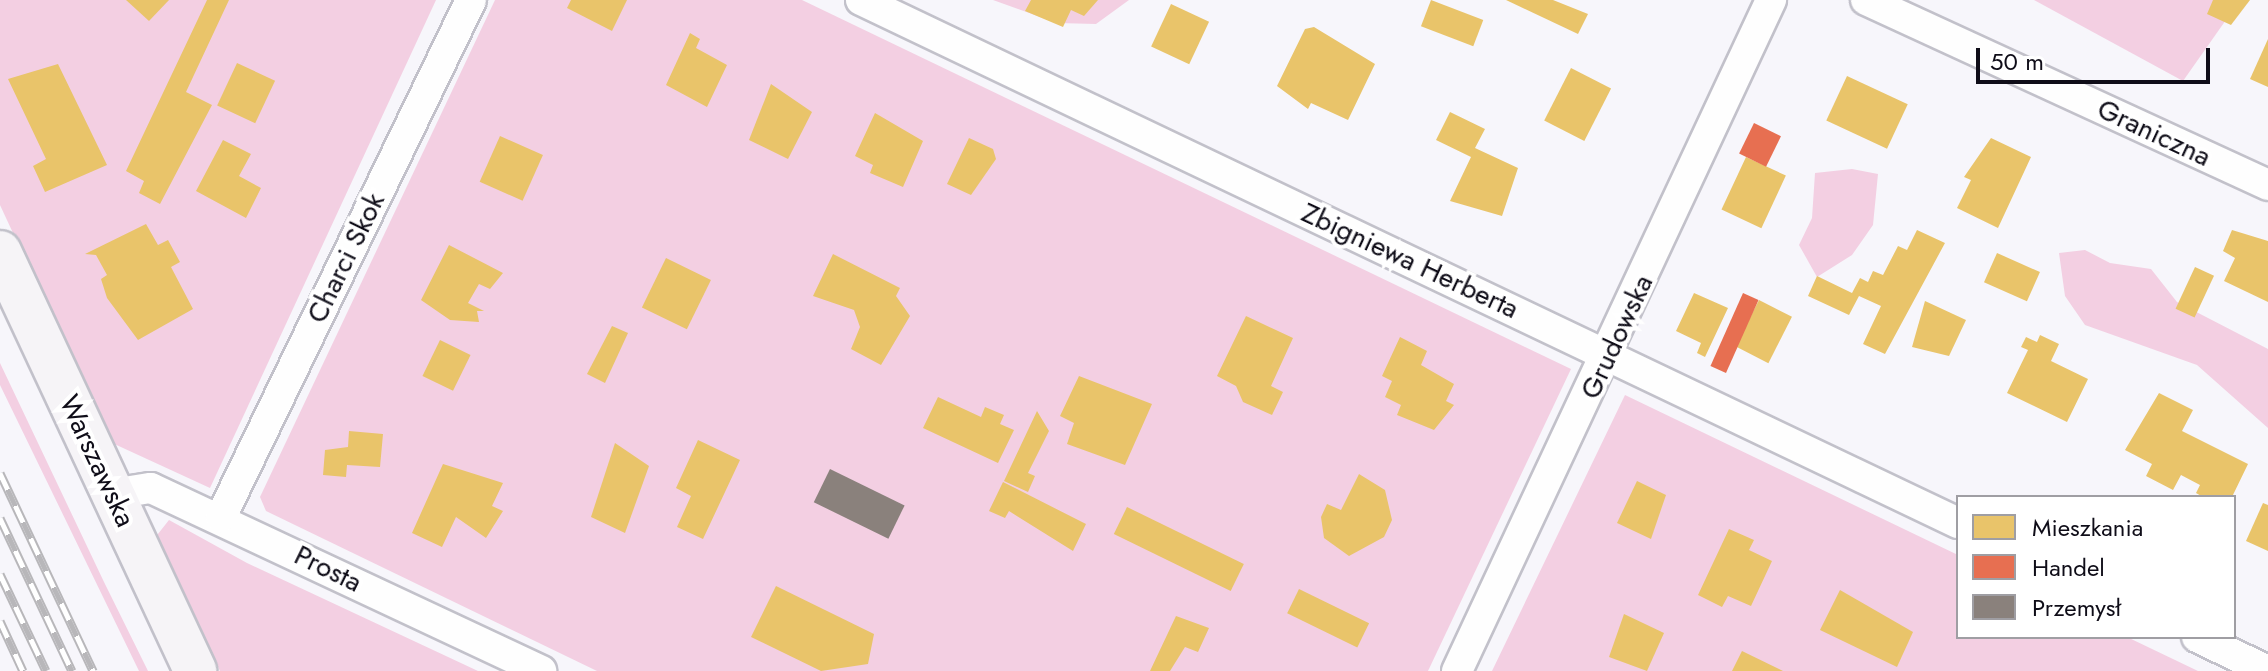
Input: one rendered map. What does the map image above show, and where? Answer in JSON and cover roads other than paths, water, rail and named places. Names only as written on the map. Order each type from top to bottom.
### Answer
[{"type":"street","name":"Charci Skok","points":[[221,517],[471,0]]},
{"type":"street","name":"Zbigniewa Herberta","points":[[861,0],[1956,522]]},
{"type":"street","name":"Grudowska","points":[[1457,671],[1609,355],[1771,0]]},
{"type":"street","name":"Graniczna","points":[[1866,0],[2268,185]]},
{"type":"street","name":"Warszawska","points":[[0,252],[195,671]]},
{"type":"street","name":"Prosta","points":[[112,494],[151,488],[221,517],[541,671]]},
{"type":"street","points":[[2201,639],[2268,671]]},
{"type":"railway","points":[[0,473],[93,671]]},
{"type":"railway","points":[[0,518],[72,671]]},
{"type":"railway","points":[[0,574],[46,671]]},
{"type":"railway","points":[[0,621],[23,671]]}]
